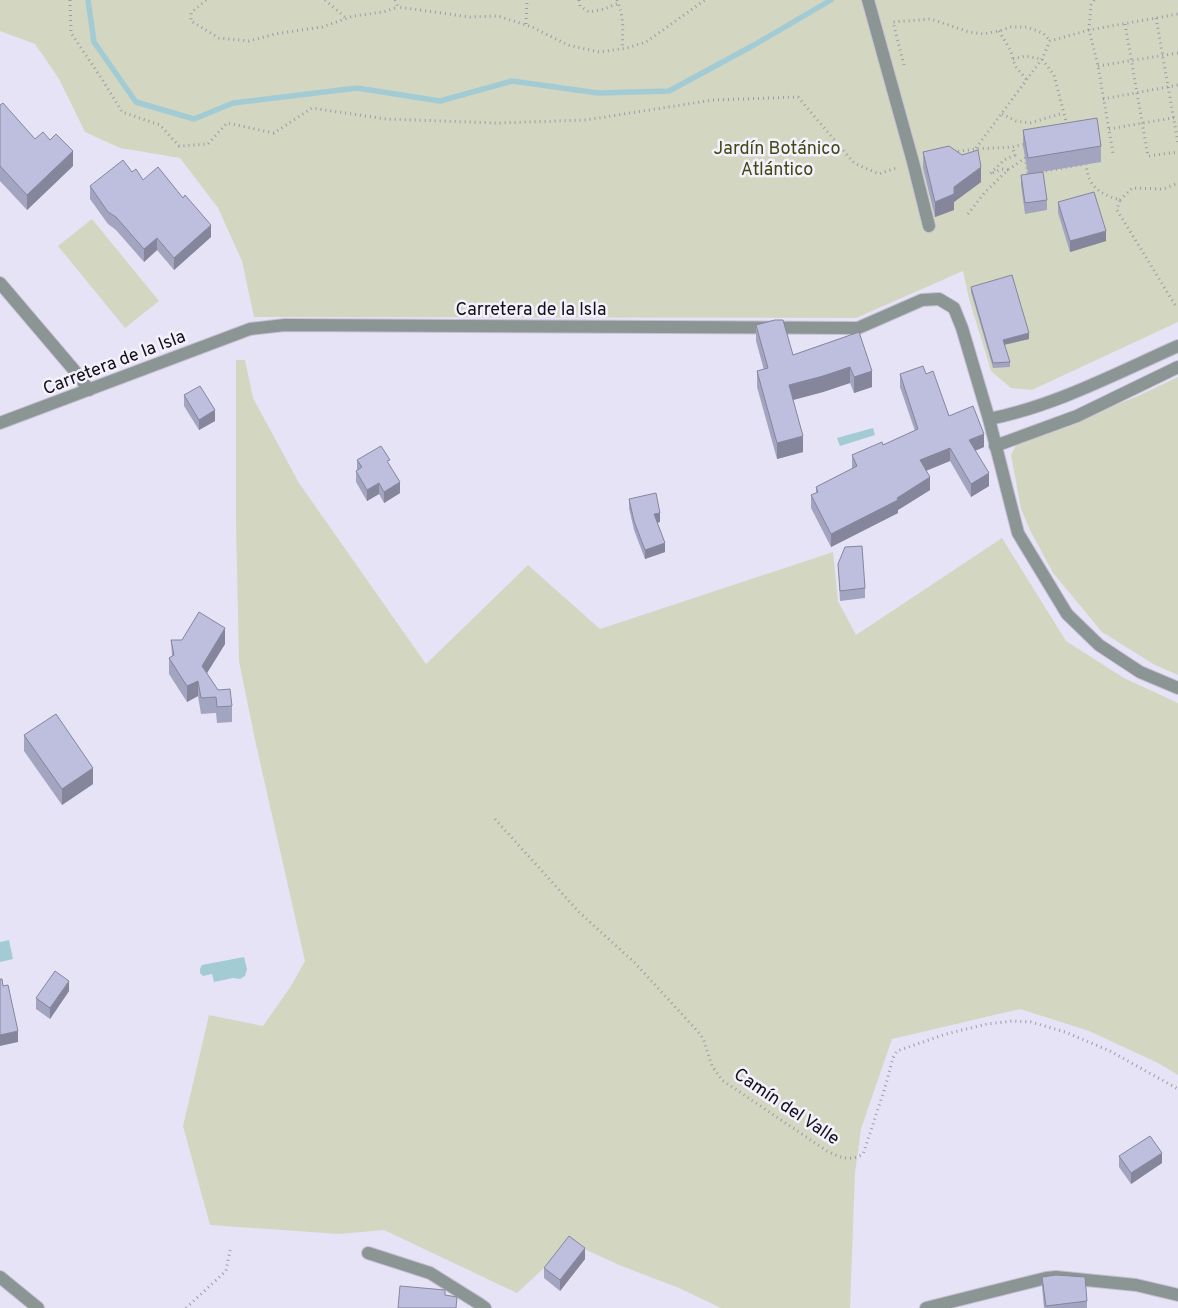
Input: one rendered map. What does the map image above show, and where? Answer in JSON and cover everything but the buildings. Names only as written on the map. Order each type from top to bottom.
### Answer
[{"type":"street","points":[[868,0],[929,226]]},
{"type":"street","points":[[0,283],[89,390]]},
{"type":"street","name":"Carretera de la Isla","points":[[0,423],[250,329],[295,325],[858,328],[922,300],[939,299],[954,308],[962,328],[989,419],[1018,533],[1068,614],[1098,645],[1140,672],[1178,688]]},
{"type":"street","points":[[989,419],[1006,416],[1050,402],[1178,346]]},
{"type":"street","points":[[995,446],[1077,416],[1178,367]]},
{"type":"street","points":[[368,1254],[430,1273],[485,1308]]},
{"type":"street","points":[[0,1276],[38,1308]]},
{"type":"street","points":[[926,1308],[1056,1277],[1136,1285],[1178,1295]]},
{"type":"path","points":[[70,0],[71,33],[122,112],[160,125],[179,146],[208,144],[227,123],[274,134],[312,108],[386,120],[498,123],[586,120],[713,100],[798,97],[854,163],[880,174],[913,162]]},
{"type":"path","points":[[206,0],[191,13],[191,20],[219,38],[249,41],[275,34],[322,27],[352,16],[398,8],[470,17],[498,16],[526,24],[568,45],[599,52],[622,49],[646,42],[705,0]]},
{"type":"path","points":[[325,0],[346,18]]},
{"type":"path","points":[[395,0],[398,8]]},
{"type":"path","points":[[526,24],[527,0]]},
{"type":"path","points":[[579,0],[580,6],[589,12],[604,9],[618,2],[623,22],[622,49]]},
{"type":"path","points":[[1094,0],[1091,5],[1089,30],[1098,66],[1113,153]]},
{"type":"path","points":[[976,149],[1027,80],[1042,58],[1050,41],[1089,30],[1178,14]]},
{"type":"path","points":[[1156,18],[1168,87],[1176,117],[1178,142]]},
{"type":"path","points":[[906,70],[893,22],[931,19],[969,32],[984,34],[999,32],[1011,27],[1027,27],[1043,33],[1050,41]]},
{"type":"path","points":[[1125,24],[1148,156],[1178,152]]},
{"type":"path","points":[[999,32],[1011,51],[1015,66],[1027,80]]},
{"type":"path","points":[[1098,66],[1178,53]]},
{"type":"path","points":[[1013,59],[1025,56],[1042,58],[1054,75],[1067,126]]},
{"type":"path","points":[[1103,99],[1178,85]]},
{"type":"path","points":[[1002,114],[1016,121],[1030,123],[1063,113]]},
{"type":"path","points":[[1109,130],[1176,117]]},
{"type":"path","points":[[947,153],[1012,147],[1034,142]]},
{"type":"path","points":[[1008,170],[1002,169],[990,174],[1004,160],[1014,155],[1012,147]]},
{"type":"path","points":[[968,214],[984,192],[1008,170],[1025,158],[1028,174],[1086,164],[1087,173],[1093,185],[1106,196],[1120,200]]},
{"type":"path","points":[[1177,308],[1116,210],[1120,200],[1132,188],[1163,189],[1178,182]]},
{"type":"path","name":"Camín del Valle","points":[[495,819],[579,912],[635,963],[701,1035],[712,1066],[722,1080],[820,1147],[841,1158],[851,1159],[863,1154],[893,1058],[897,1051],[938,1036],[987,1024],[1012,1021],[1031,1022],[1065,1032],[1110,1051],[1178,1089]]},
{"type":"path","points":[[186,1308],[226,1271],[230,1250]]},
{"type":"green space","name":"Jardín Botánico Atlántico","points":[[0,0],[1178,0],[1178,322],[1032,390],[1011,388],[991,371],[969,299],[963,271],[856,318],[254,317],[242,261],[218,208],[180,158],[120,148],[85,132],[59,79],[35,44],[0,31]]},
{"type":"green space","points":[[92,219],[159,301],[125,328],[58,246]]},
{"type":"green space","points":[[236,360],[245,360],[253,398],[299,483],[426,664],[528,565],[600,629],[833,552],[838,601],[856,635],[1002,538],[1066,641],[1124,678],[1178,703],[1178,1075],[1158,1063],[1089,1031],[1020,1009],[892,1039],[861,1129],[855,1173],[850,1308],[721,1308],[679,1288],[619,1265],[571,1243],[517,1293],[384,1230],[339,1234],[210,1225],[183,1126],[209,1015],[263,1026],[291,986],[305,961],[239,661],[236,523]]},
{"type":"green space","points":[[1178,377],[1178,675],[1155,665],[1102,632],[1053,573],[1021,509],[1011,455],[1016,445],[1138,396]]},
{"type":"shaded area","points":[[873,428],[875,435],[840,446],[837,438]]},
{"type":"shaded area","points":[[9,940],[13,959],[0,962],[0,942]]},
{"type":"shaded area","points":[[244,957],[247,969],[245,976],[240,979],[233,978],[214,982],[212,974],[203,976],[200,973],[202,965]]},
{"type":"waterway","points":[[88,0],[94,42],[136,102],[194,119],[233,103],[357,88],[440,101],[512,81],[598,93],[669,91],[754,45],[831,0]]}]
